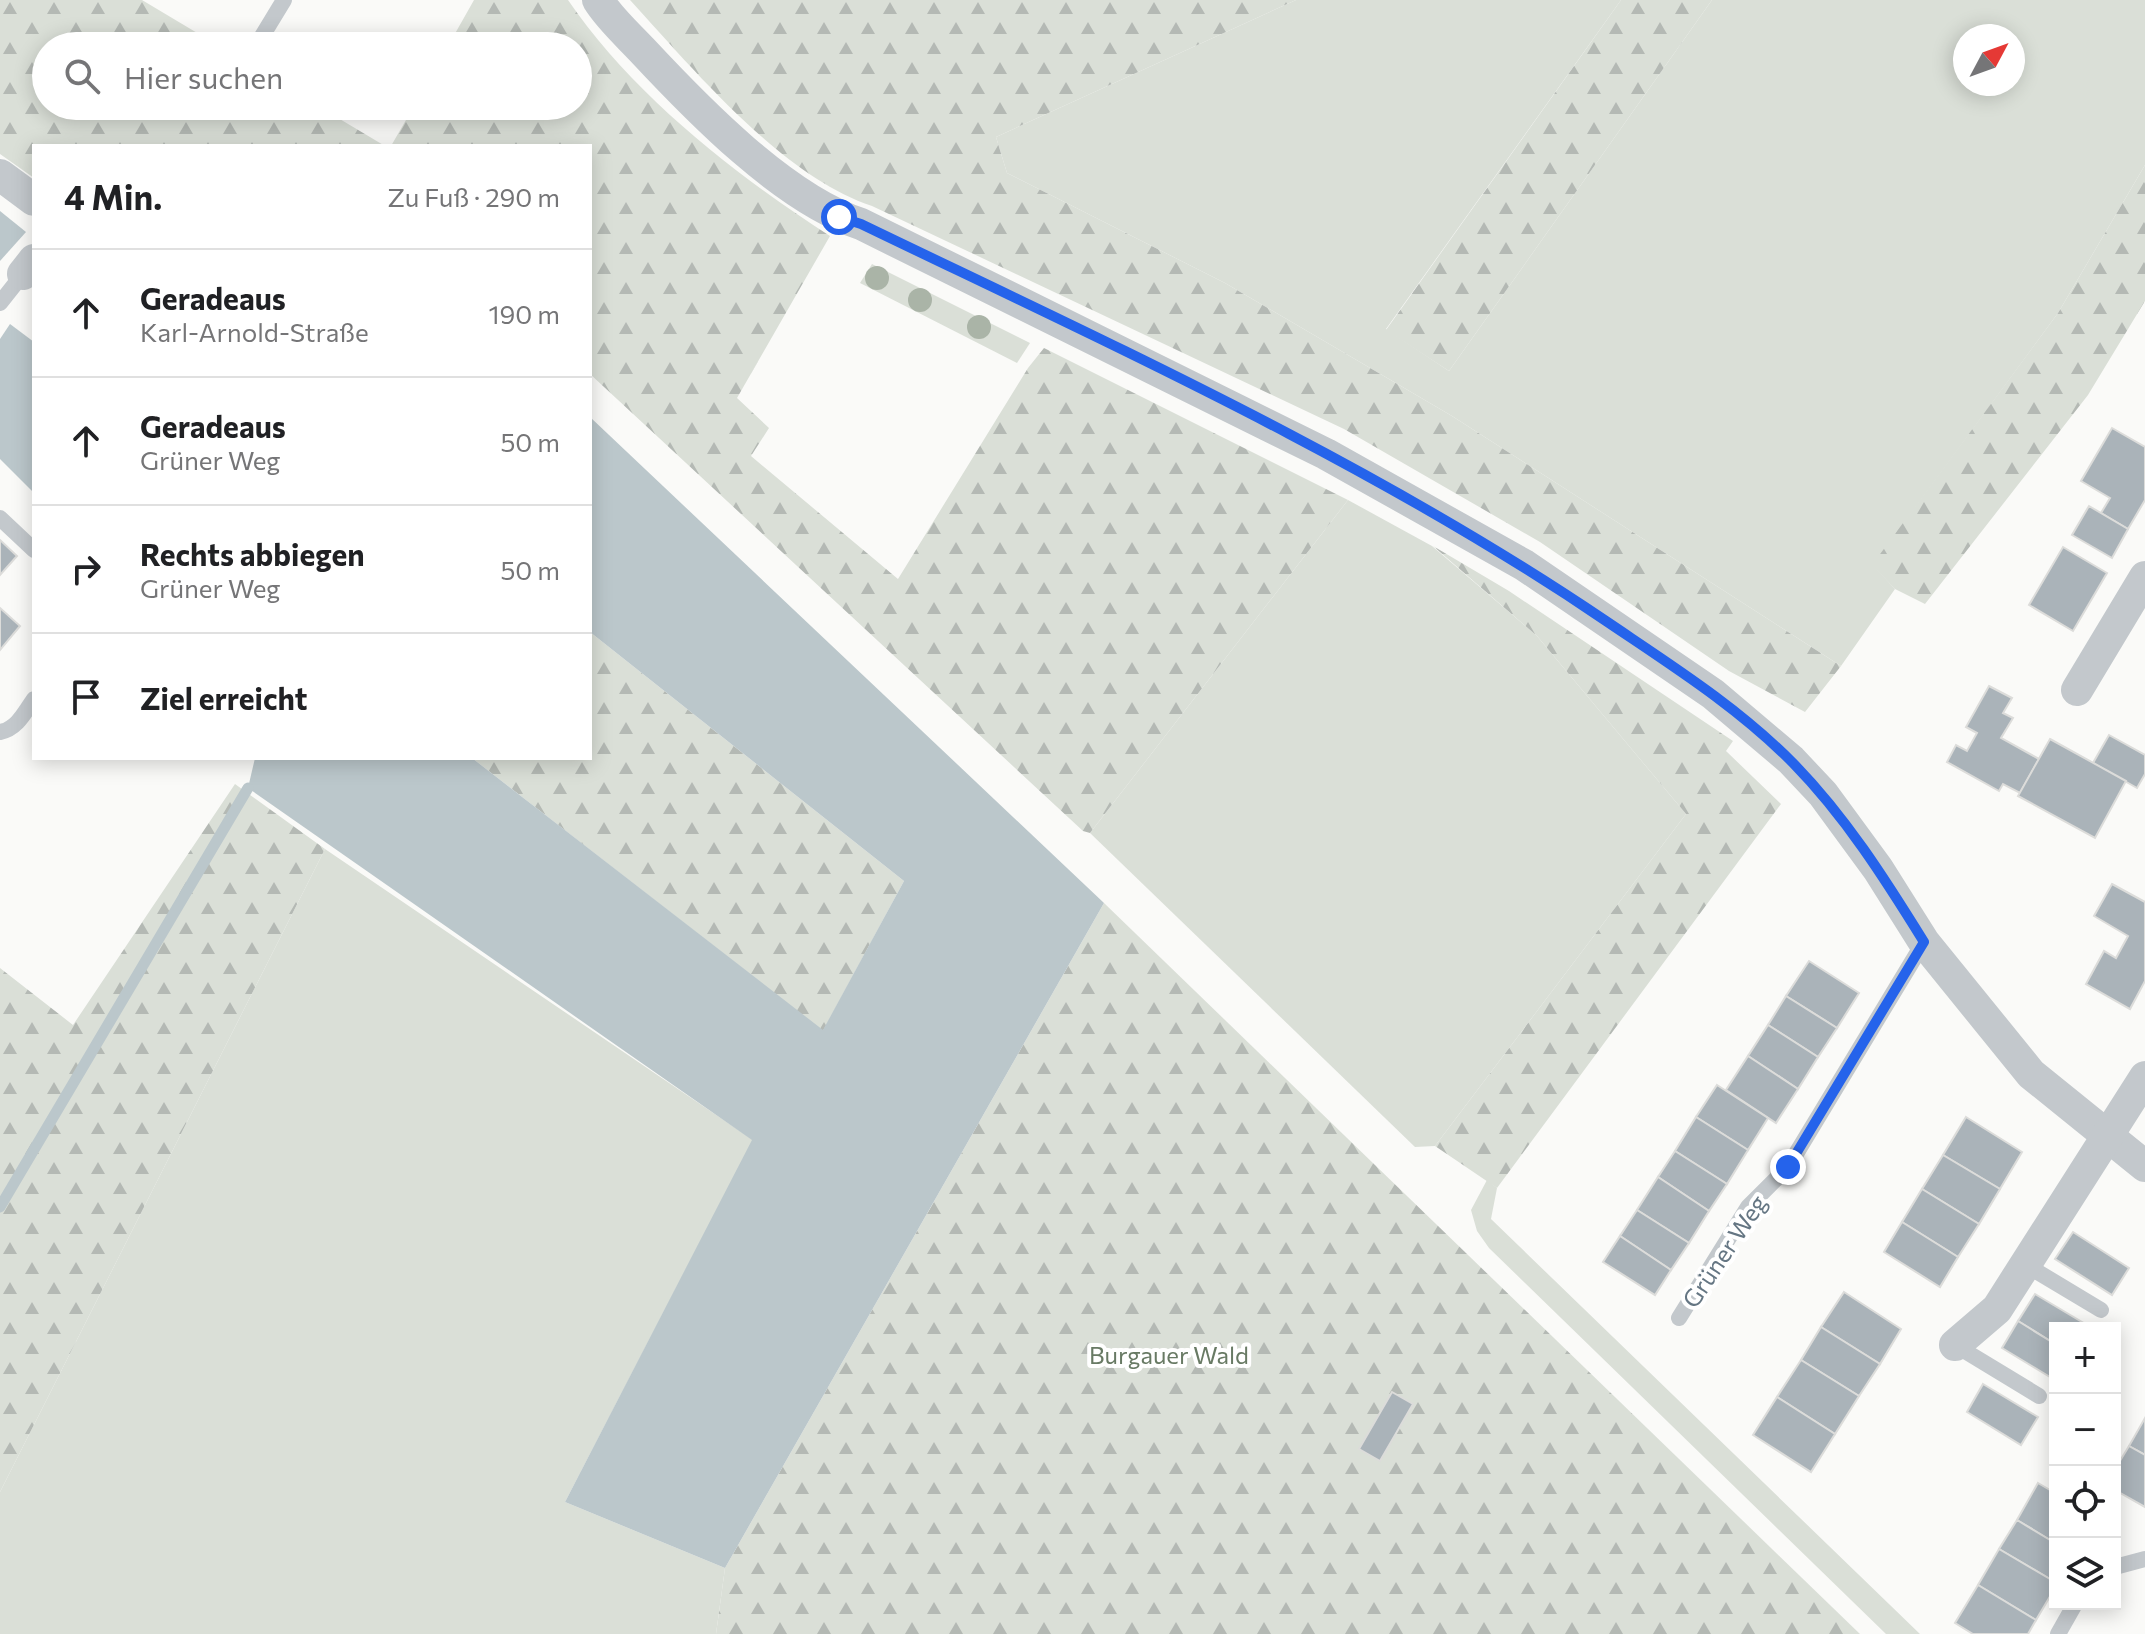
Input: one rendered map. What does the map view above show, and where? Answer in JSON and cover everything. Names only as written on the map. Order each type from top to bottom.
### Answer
[{"type":"street","points":[[598,0],[691,102],[786,183],[839,217],[875,230],[1286,433],[1524,565],[1701,685],[1749,723],[1823,794],[1878,869],[1924,942],[2031,1074],[2145,1166]]},
{"type":"street","points":[[0,175],[32,199]]},
{"type":"street","points":[[2077,690],[2145,577]]},
{"type":"street","points":[[1955,1345],[1997,1309],[2145,1077]]},
{"type":"lane","points":[[265,32],[284,0]]},
{"type":"lane","points":[[0,303],[29,267]]},
{"type":"lane","points":[[0,518],[32,548]]},
{"type":"lane","points":[[0,732],[10,730],[32,702]]},
{"type":"lane","name":"Grüner Weg","points":[[1679,1318],[1748,1207],[1788,1167],[1924,942]]},
{"type":"lane","points":[[2026,1265],[2101,1310]]},
{"type":"lane","points":[[1955,1345],[2039,1396]]},
{"type":"lane","points":[[2121,1565],[2145,1559]]},
{"type":"lane","points":[[2058,1634],[2072,1610]]},
{"type":"green space","points":[[0,0],[142,0],[196,32],[32,32],[32,120],[341,120],[382,144],[32,144],[32,177],[0,154]]},
{"type":"green space","points":[[474,0],[568,0],[592,32],[456,32]]},
{"type":"green space","points":[[630,0],[1296,0],[996,137],[1007,173],[1225,283],[1452,416],[1841,666],[1805,712],[1729,671],[1540,542],[1344,429],[838,191],[805,171],[741,118]]},
{"type":"green space","points":[[1296,0],[1621,0],[1386,329],[1449,371],[1712,0],[2145,0],[2145,165],[2058,313],[1873,565],[1895,589],[1841,666],[1452,416],[1225,283],[1007,173],[996,137]]},
{"type":"green space","points":[[1621,0],[1712,0],[1449,371],[1386,330]]},
{"type":"green space","points":[[592,33],[622,68],[687,130],[758,187],[830,236],[737,398],[769,428],[751,456],[898,579],[1028,368],[1044,348],[1348,500],[1090,833],[1083,831],[592,376],[592,144],[392,144],[406,120],[592,120]]},
{"type":"green space","points":[[2145,165],[2145,301],[2088,395],[1925,604],[1895,589],[1872,565],[2058,313]]},
{"type":"green space","points":[[872,264],[1030,343],[1017,363],[860,283]]},
{"type":"green space","points":[[1348,500],[1432,546],[1537,636],[1686,814],[1435,1146],[1415,1147],[1090,833]]},
{"type":"green space","points":[[1433,546],[1509,591],[1733,741],[1726,751],[1781,804],[1497,1188],[1435,1146],[1686,814],[1537,636]]},
{"type":"green space","points":[[592,634],[904,881],[823,1031],[475,760],[592,760]]},
{"type":"green space","points":[[235,784],[325,849],[0,1492],[0,968],[73,1025]]},
{"type":"green space","points":[[325,849],[753,1140],[565,1502],[725,1568],[716,1634],[0,1634],[0,1492]]},
{"type":"green space","name":"Burgauer Wald","points":[[1104,903],[1860,1634],[716,1634],[725,1568]]},
{"type":"green space","points":[[1487,1180],[1497,1188],[1491,1219],[1920,1634],[1886,1634],[1489,1248],[1477,1231],[1471,1210]]},
{"type":"shaded area","points":[[0,211],[26,232],[0,261]]},
{"type":"shaded area","points":[[10,324],[32,340],[32,491],[0,459],[0,339]]},
{"type":"shaded area","points":[[592,419],[1104,903],[725,1568],[565,1502],[752,1140],[248,788],[255,760],[475,760],[823,1030],[904,881],[592,634]]},
{"type":"building","points":[[2112,428],[2145,447],[2145,500],[2128,529],[2101,513],[2110,498],[2081,481]]},
{"type":"building","points":[[2089,506],[2128,529],[2112,558],[2072,535]]},
{"type":"building","points":[[0,540],[17,556],[0,575]]},
{"type":"building","points":[[2063,547],[2107,573],[2073,631],[2029,605]]},
{"type":"building","points":[[0,608],[20,626],[0,650]]},
{"type":"building","points":[[1989,686],[2012,698],[2003,713],[2013,718],[2001,738],[2039,759],[2020,793],[2003,784],[1999,791],[1947,762],[1956,745],[1967,751],[1977,733],[1966,727]]},
{"type":"building","points":[[2109,735],[2145,755],[2145,774],[2137,788],[2093,763]]},
{"type":"building","points":[[2050,739],[2126,781],[2095,838],[2018,796]]},
{"type":"building","points":[[2112,884],[2145,902],[2145,981],[2130,1009],[2086,984],[2104,951],[2116,958],[2128,936],[2094,916]]},
{"type":"building","points":[[1809,961],[1859,993],[1837,1028],[1786,996]]},
{"type":"building","points":[[1786,996],[1837,1028],[1818,1057],[1768,1025]]},
{"type":"building","points":[[1768,1025],[1818,1057],[1798,1089],[1748,1056]]},
{"type":"building","points":[[1748,1056],[1798,1089],[1776,1123],[1726,1090]]},
{"type":"building","points":[[1717,1085],[1768,1118],[1748,1150],[1696,1117]]},
{"type":"building","points":[[1696,1117],[1748,1150],[1727,1184],[1675,1151]]},
{"type":"building","points":[[1966,1117],[2022,1152],[2000,1189],[1943,1155]]},
{"type":"building","points":[[1675,1151],[1727,1184],[1709,1211],[1658,1177]]},
{"type":"building","points":[[1943,1155],[2000,1189],[1979,1224],[1922,1189]]},
{"type":"building","points":[[1658,1177],[1709,1211],[1689,1243],[1637,1210]]},
{"type":"building","points":[[1922,1189],[1979,1224],[1958,1257],[1902,1222]]},
{"type":"building","points":[[1637,1210],[1689,1243],[1671,1270],[1620,1236]]},
{"type":"building","points":[[1902,1222],[1958,1257],[1940,1287],[1884,1252]]},
{"type":"building","points":[[2073,1232],[2129,1268],[2112,1295],[2055,1259]]},
{"type":"building","points":[[1620,1236],[1671,1270],[1655,1295],[1603,1262]]},
{"type":"building","points":[[1844,1292],[1901,1329],[1880,1364],[1821,1327]]},
{"type":"building","points":[[2035,1294],[2082,1322],[2049,1322],[2049,1340],[2018,1321]]},
{"type":"building","points":[[2018,1321],[2049,1340],[2049,1376],[2002,1348]]},
{"type":"building","points":[[1821,1327],[1880,1364],[1859,1396],[1801,1360]]},
{"type":"building","points":[[1801,1360],[1859,1396],[1835,1434],[1777,1397]]},
{"type":"building","points":[[1983,1384],[2038,1417],[2021,1445],[1967,1412]]},
{"type":"building","points":[[1392,1392],[1413,1404],[1380,1461],[1359,1449]]},
{"type":"building","points":[[1777,1397],[1835,1434],[1811,1472],[1753,1435]]},
{"type":"building","points":[[2145,1418],[2145,1455],[2129,1446]]},
{"type":"building","points":[[2129,1446],[2145,1455],[2145,1507],[2121,1493],[2121,1459]]},
{"type":"building","points":[[2038,1483],[2049,1489],[2049,1539],[2017,1520]]},
{"type":"building","points":[[2017,1520],[2049,1539],[2049,1578],[1999,1549]]},
{"type":"building","points":[[1999,1549],[2049,1578],[2049,1598],[2036,1620],[1978,1585]]},
{"type":"building","points":[[1978,1585],[2036,1620],[2028,1634],[1973,1634],[1955,1623]]},
{"type":"waterway","points":[[0,1207],[248,788]]},
{"type":"route","points":[[839,217],[861,224],[1055,318],[1326,454],[1473,535],[1524,565],[1713,694],[1791,760],[1823,794],[1878,869],[1924,942],[1788,1167]]}]
